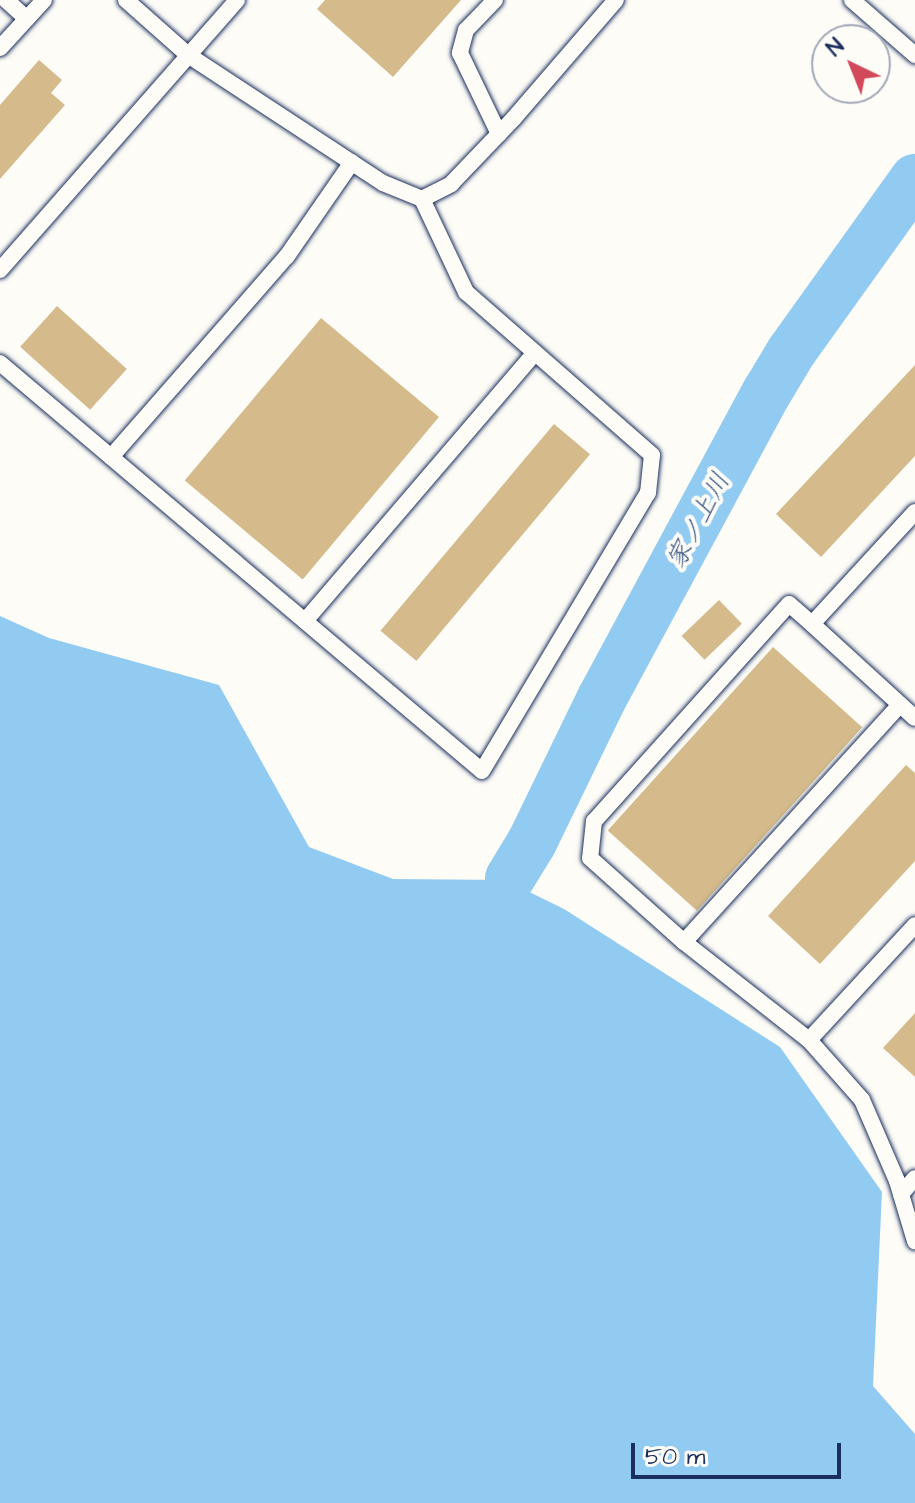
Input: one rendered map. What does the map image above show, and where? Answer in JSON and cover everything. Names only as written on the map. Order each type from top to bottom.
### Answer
[{"type":"lane","points":[[6,0],[27,19]]},
{"type":"lane","points":[[0,48],[44,0]]},
{"type":"lane","points":[[0,363],[482,771],[648,493],[652,455],[466,292],[422,199],[383,183],[188,55],[126,0]]},
{"type":"lane","points":[[0,270],[237,0]]},
{"type":"lane","points":[[495,0],[466,30],[460,53],[499,134]]},
{"type":"lane","points":[[422,199],[451,184],[616,0]]},
{"type":"lane","points":[[852,0],[915,55]]},
{"type":"lane","points":[[111,457],[287,256],[352,162]]},
{"type":"lane","points":[[305,621],[535,353]]},
{"type":"lane","points":[[812,624],[915,512]]},
{"type":"lane","points":[[915,718],[789,604],[594,821],[590,858],[684,942],[809,1040],[862,1100],[901,1194],[915,1241]]},
{"type":"lane","points":[[684,942],[900,705]]},
{"type":"lane","points":[[809,1040],[915,925]]},
{"type":"lane","points":[[901,1194],[915,1178]]},
{"type":"water","points":[[0,616],[49,638],[219,685],[309,847],[393,879],[505,880],[564,909],[780,1047],[882,1192],[873,1386],[915,1434],[915,1503],[0,1503]]},
{"type":"building","points":[[325,0],[461,0],[393,77],[317,9]]},
{"type":"building","points":[[39,60],[62,80],[51,93],[65,105],[0,179],[0,105]]},
{"type":"building","points":[[57,306],[127,369],[90,410],[20,347]]},
{"type":"building","points":[[321,318],[439,417],[303,579],[185,480]]},
{"type":"building","points":[[915,365],[915,456],[821,557],[776,514]]},
{"type":"building","points":[[554,424],[590,454],[416,661],[380,631]]},
{"type":"building","points":[[719,600],[742,624],[705,660],[682,636]]},
{"type":"building","points":[[773,647],[862,727],[697,911],[608,831]]},
{"type":"building","points":[[906,765],[915,773],[915,861],[820,964],[768,916]]},
{"type":"building","points":[[915,1013],[915,1077],[883,1048]]},
{"type":"waterway","name":"家ノ上川","points":[[510,878],[532,842],[602,698],[767,392],[791,352],[915,179]]}]
